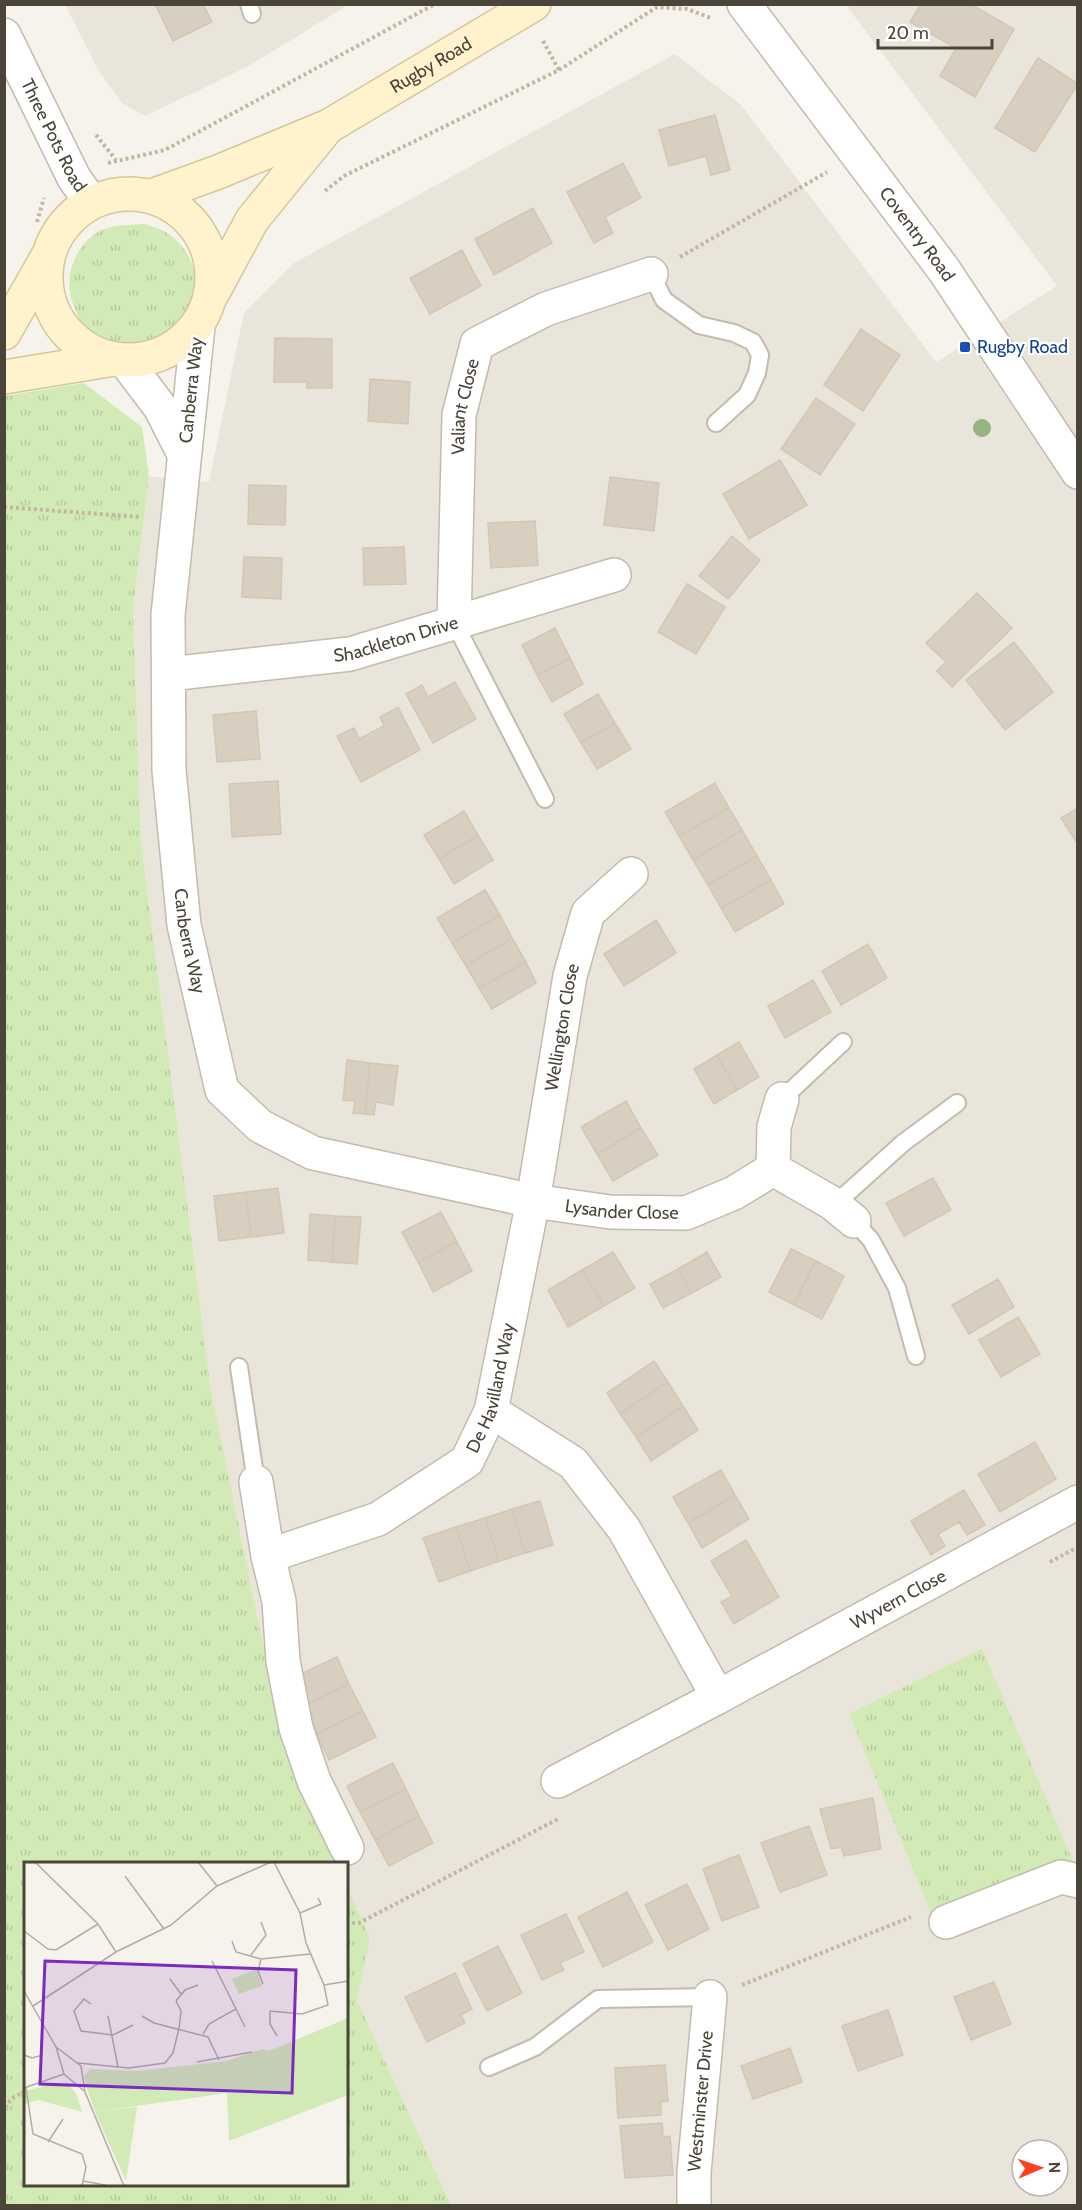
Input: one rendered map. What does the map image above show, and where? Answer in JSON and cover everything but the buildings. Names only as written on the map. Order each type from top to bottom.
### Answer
[{"type":"main road","name":"Rugby Road","points":[[152,196],[218,172],[329,126],[534,4]]},
{"type":"main road","name":"Rugby Road","points":[[204,311],[252,220],[329,126]]},
{"type":"main road","points":[[4,333],[49,255],[64,224],[91,202],[111,195],[131,193],[152,196],[181,210],[202,234],[213,265],[204,311],[183,341],[165,352],[146,359],[120,360],[4,377]]},
{"type":"main road","points":[[49,255],[46,282],[52,310],[67,333],[89,350],[120,360]]},
{"type":"street","name":"Coventry Road","points":[[744,4],[843,162],[944,270],[1077,472]]},
{"type":"street","name":"Three Pots Road","points":[[4,36],[74,178],[91,202]]},
{"type":"street","name":"Valiant Close","points":[[454,622],[459,415],[477,344],[546,309],[651,274]]},
{"type":"street","name":"Canberra Way","points":[[204,311],[184,454],[168,615],[169,770],[184,925],[222,1090],[260,1126],[313,1153],[533,1201]]},
{"type":"street","name":"Canberra Way","points":[[120,360],[160,407],[184,454]]},
{"type":"street","name":"Shackleton Drive","points":[[169,674],[350,654],[614,575]]},
{"type":"street","name":"Wellington Close","points":[[533,1201],[570,976],[588,913],[631,874]]},
{"type":"street","points":[[782,1098],[774,1127],[773,1169],[844,1213]]},
{"type":"street","name":"Lysander Close","points":[[533,1201],[610,1212],[686,1213],[734,1193],[773,1169]]},
{"type":"street","name":"De Havilland Way","points":[[268,1557],[378,1519],[467,1461],[491,1411],[533,1201]]},
{"type":"street","points":[[491,1411],[573,1463],[624,1529],[718,1697]]},
{"type":"street","points":[[256,1482],[268,1557],[279,1601],[283,1661],[296,1728],[314,1781],[347,1848]]},
{"type":"street","name":"Wyvern Close","points":[[558,1781],[1077,1502]]},
{"type":"street","points":[[946,1922],[1061,1877],[1077,1881]]},
{"type":"street","name":"Westminster Drive","points":[[694,2205],[694,2172],[710,1997]]},
{"type":"lane","points":[[651,274],[664,300],[699,325],[734,333],[753,342],[760,355],[757,373],[747,395],[716,423]]},
{"type":"lane","points":[[454,622],[545,799]]},
{"type":"lane","points":[[782,1098],[843,1042]]},
{"type":"lane","points":[[916,1356],[897,1288],[871,1240],[844,1213],[903,1143],[957,1103]]},
{"type":"lane","points":[[239,1367],[256,1482]]},
{"type":"lane","points":[[489,2067],[535,2047],[598,1999],[710,1997]]},
{"type":"path","points":[[116,160],[165,150],[435,4]]},
{"type":"path","points":[[318,197],[344,176],[559,70],[657,7],[687,9],[712,18],[717,26]]},
{"type":"path","points":[[651,274],[843,162]]},
{"type":"path","points":[[4,507],[177,519]]},
{"type":"path","points":[[710,1997],[916,1915],[946,1922]]},
{"type":"path","points":[[4,2107],[14,2097],[24,2092]]},
{"type":"shaded area","points":[[65,5],[348,5],[247,67],[145,116],[122,103],[99,71]]},
{"type":"shaded area","points":[[846,5],[1077,5],[1077,2205],[451,2205],[357,2000],[370,1938],[348,1887],[348,1862],[336,1862],[295,1779],[260,1631],[210,1384],[141,841],[133,609],[149,476],[209,482],[244,313],[294,263],[675,54],[741,105],[936,362],[1057,286]]},
{"type":"green space","points":[[145,224],[162,230],[182,246],[193,266],[196,288],[192,310],[181,329],[164,343],[143,350],[113,346],[92,336],[82,325],[69,286],[72,266],[88,239],[101,230],[113,226]]},
{"type":"green space","points":[[84,383],[142,427],[149,476],[133,609],[141,841],[210,1384],[260,1631],[295,1779],[336,1862],[24,1862],[24,2186],[348,2186],[348,1887],[370,1938],[357,2000],[451,2205],[5,2206],[4,396]]},
{"type":"green space","points":[[982,1649],[1073,1861],[931,1913],[849,1714]]},
{"type":"place","name":"Rugby Road","points":[[965,347]]}]
